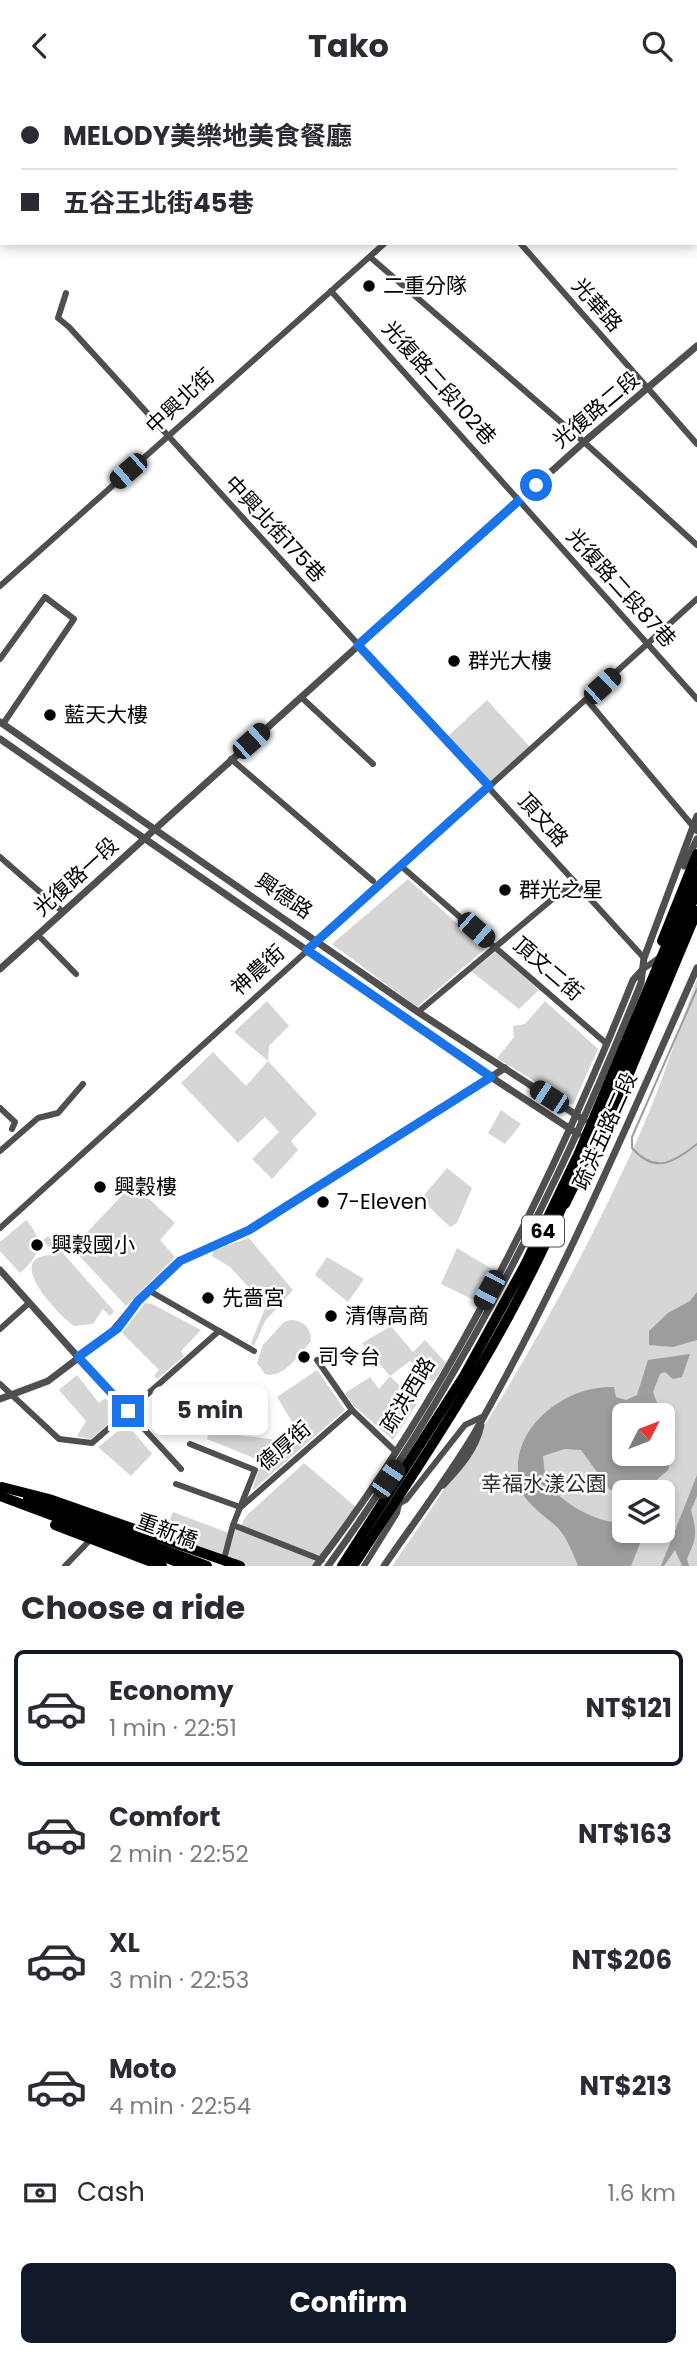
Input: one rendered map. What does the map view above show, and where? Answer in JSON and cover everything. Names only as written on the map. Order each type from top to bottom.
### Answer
[{"type":"main road","points":[[637,1012],[669,919],[697,853]]},
{"type":"main road","name":"64","points":[[341,1566],[436,1421],[498,1318],[563,1189],[697,873]]},
{"type":"main road","name":"64","points":[[353,1566],[454,1410],[515,1305],[556,1221],[697,891]]},
{"type":"main road","points":[[556,1221],[628,1076],[697,911]]},
{"type":"main road","points":[[3,1492],[112,1535]]},
{"type":"main road","points":[[3,1492],[44,1521],[162,1566]]},
{"type":"main road","points":[[3,1492],[49,1499],[240,1566]]},
{"type":"main road","name":"重新橋","points":[[112,1535],[188,1566]]},
{"type":"main road","name":"重新橋","points":[[112,1535],[207,1566]]},
{"type":"street","name":"中興北街","points":[[0,586],[383,245]]},
{"type":"street","name":"光華路","points":[[522,245],[697,444]]},
{"type":"street","points":[[370,257],[584,442],[697,545]]},
{"type":"street","name":"光復路二段102巷","points":[[331,291],[520,499]]},
{"type":"street","name":"中興北街175巷","points":[[66,293],[58,319],[69,327],[167,438],[358,645]]},
{"type":"street","name":"光復路二段","points":[[144,839],[520,499],[697,346]]},
{"type":"street","name":"光復路二段87巷","points":[[520,499],[697,699]]},
{"type":"street","points":[[0,659],[44,597],[74,619],[1,723]]},
{"type":"street","name":"神農街","points":[[0,1229],[697,599]]},
{"type":"street","name":"頂文路","points":[[358,645],[645,958]]},
{"type":"street","points":[[301,697],[373,764]]},
{"type":"street","points":[[587,700],[695,829]]},
{"type":"street","name":"興德路","points":[[1,723],[418,1012],[581,1118]]},
{"type":"street","name":"興德路","points":[[0,739],[491,1077],[575,1131]]},
{"type":"street","points":[[231,759],[373,881]]},
{"type":"street","name":"疏洪西路","points":[[329,1565],[402,1457],[518,1258],[641,983],[645,958],[695,829],[697,816]]},
{"type":"street","name":"光復路一段","points":[[0,969],[144,839]]},
{"type":"street","name":"疏洪西路","points":[[671,891],[697,839]]},
{"type":"street","points":[[0,857],[63,912]]},
{"type":"street","name":"頂文二街","points":[[401,866],[607,1044]]},
{"type":"street","points":[[418,1012],[574,881]]},
{"type":"street","points":[[642,970],[668,951],[697,905]]},
{"type":"street","points":[[38,935],[76,974]]},
{"type":"street","name":"疏洪五路二段","points":[[384,1566],[482,1417],[586,1220],[697,968]]},
{"type":"street","name":"疏洪西路","points":[[581,1118],[633,980],[642,970]]},
{"type":"street","points":[[0,1399],[44,1383],[118,1328],[148,1290],[180,1261],[249,1230],[505,1069]]},
{"type":"street","points":[[0,1151],[38,1118],[58,1113],[83,1084]]},
{"type":"street","points":[[0,1108],[15,1122],[12,1129]]},
{"type":"street","name":"疏洪西路","points":[[319,1563],[395,1451],[435,1386],[575,1131]]},
{"type":"street","points":[[0,1270],[181,1469]]},
{"type":"street","points":[[148,1290],[254,1351]]},
{"type":"street","points":[[0,1329],[29,1303]]},
{"type":"street","points":[[0,1384],[59,1439],[92,1443],[219,1331]]},
{"type":"street","points":[[317,1360],[352,1410],[395,1451]]},
{"type":"street","points":[[364,1566],[397,1513],[402,1491],[455,1402],[435,1386]]},
{"type":"street","name":"德厚街","points":[[240,1507],[352,1410]]},
{"type":"street","points":[[341,1566],[378,1515],[406,1500],[465,1425],[482,1417]]},
{"type":"street","points":[[190,1444],[255,1470],[233,1525],[224,1559]]},
{"type":"street","points":[[176,1484],[240,1507]]},
{"type":"street","points":[[233,1525],[329,1565]]},
{"type":"street","points":[[65,1566],[91,1539]]},
{"type":"green space","points":[[487,700],[530,747],[489,783],[446,738]]},
{"type":"green space","points":[[408,879],[485,949],[417,1007],[332,944]]},
{"type":"green space","points":[[496,952],[539,990],[519,1009],[471,971]]},
{"type":"green space","name":"幸福水漾公園","points":[[697,979],[697,1566],[392,1566],[461,1464],[556,1304],[612,1194],[662,1079]]},
{"type":"green space","points":[[267,1001],[289,1026],[269,1046],[268,1061],[234,1032]]},
{"type":"green space","points":[[545,1001],[598,1049],[573,1105],[497,1058],[514,1037],[513,1026],[525,1024]]},
{"type":"green space","points":[[213,1052],[246,1086],[268,1061],[317,1114],[291,1141],[298,1150],[272,1179],[252,1159],[279,1132],[265,1117],[238,1143],[181,1083]]},
{"type":"green space","points":[[501,1110],[521,1124],[505,1144],[488,1133]]},
{"type":"green space","points":[[447,1168],[472,1188],[457,1223],[450,1227],[425,1203],[424,1195]]},
{"type":"green space","points":[[133,1184],[175,1223],[160,1240],[175,1257],[126,1306],[72,1248]]},
{"type":"green space","points":[[26,1220],[36,1235],[38,1248],[32,1261],[20,1273],[0,1251],[0,1242]]},
{"type":"green space","points":[[48,1236],[114,1311],[110,1316],[103,1309],[93,1324],[74,1326],[46,1298],[32,1274],[32,1264],[39,1257],[55,1255],[43,1240]]},
{"type":"green space","points":[[249,1238],[293,1290],[265,1321],[254,1346],[251,1343],[266,1306],[230,1267],[212,1256],[214,1250]]},
{"type":"green space","points":[[457,1248],[497,1272],[480,1303],[441,1284]]},
{"type":"green space","points":[[327,1257],[364,1279],[348,1302],[315,1275]]},
{"type":"green space","points":[[145,1303],[152,1304],[201,1330],[181,1351],[184,1356],[157,1379],[154,1375],[159,1370],[122,1333]]},
{"type":"green space","points":[[299,1321],[306,1326],[311,1341],[285,1369],[272,1375],[265,1374],[257,1363],[263,1345],[284,1322]]},
{"type":"green space","points":[[391,1326],[413,1352],[425,1340],[446,1363],[433,1382],[410,1361],[390,1376],[362,1343]]},
{"type":"green space","points":[[317,1370],[345,1410],[252,1491],[261,1461],[207,1439],[210,1431],[277,1440],[294,1425],[277,1397]]},
{"type":"green space","points":[[77,1375],[99,1403],[105,1398],[119,1414],[91,1439],[77,1436],[86,1421],[59,1390]]},
{"type":"green space","points":[[390,1376],[417,1404],[393,1440],[354,1406],[345,1393],[370,1377],[379,1389]]},
{"type":"green space","points":[[127,1424],[152,1454],[131,1476],[98,1447]]},
{"type":"green space","points":[[304,1463],[356,1507],[322,1556],[293,1547],[325,1561],[321,1566],[244,1566],[225,1559],[236,1526],[240,1527],[246,1516]]},
{"type":"green space","points":[[173,1512],[229,1533],[221,1556],[164,1532]]},
{"type":"shaded area","points":[[697,1292],[697,1340],[673,1347],[649,1345],[649,1331],[668,1313],[690,1301]]},
{"type":"shaded area","points":[[690,1354],[682,1377],[673,1379],[665,1372],[660,1374],[653,1392],[657,1403],[612,1403],[612,1467],[669,1467],[668,1470],[657,1480],[612,1480],[610,1490],[581,1450],[565,1449],[543,1456],[547,1480],[554,1491],[582,1511],[612,1521],[612,1543],[640,1543],[631,1566],[578,1566],[558,1528],[533,1506],[519,1488],[520,1452],[526,1436],[536,1422],[549,1410],[580,1392],[614,1387],[616,1397],[626,1400],[637,1395],[648,1360]]},
{"type":"shaded area","points":[[697,1475],[697,1496],[691,1510],[695,1535],[687,1559],[689,1566],[682,1566],[675,1550],[664,1566],[661,1566],[670,1543],[675,1543],[675,1531]]},
{"type":"waterway","points":[[697,989],[632,1137],[632,1148],[648,1161],[664,1163],[697,1144]]},
{"type":"place","name":"二重分隊","points":[[369,286]]},
{"type":"place","name":"群光大樓","points":[[454,661]]},
{"type":"place","name":"藍天大樓","points":[[50,715]]},
{"type":"place","name":"群光之星","points":[[505,890]]},
{"type":"place","name":"興穀樓","points":[[100,1187]]},
{"type":"place","name":"7-Eleven","points":[[323,1202]]},
{"type":"place","name":"興穀國小","points":[[37,1245]]},
{"type":"place","name":"先嗇宮","points":[[208,1298]]},
{"type":"place","name":"清傳高商","points":[[331,1316]]},
{"type":"place","name":"司令台","points":[[304,1357]]},
{"type":"route","points":[[128,1411],[78,1357],[118,1328],[138,1301],[168,1270],[184,1259],[249,1230],[491,1077],[307,950],[489,786],[358,645],[536,485]]}]
